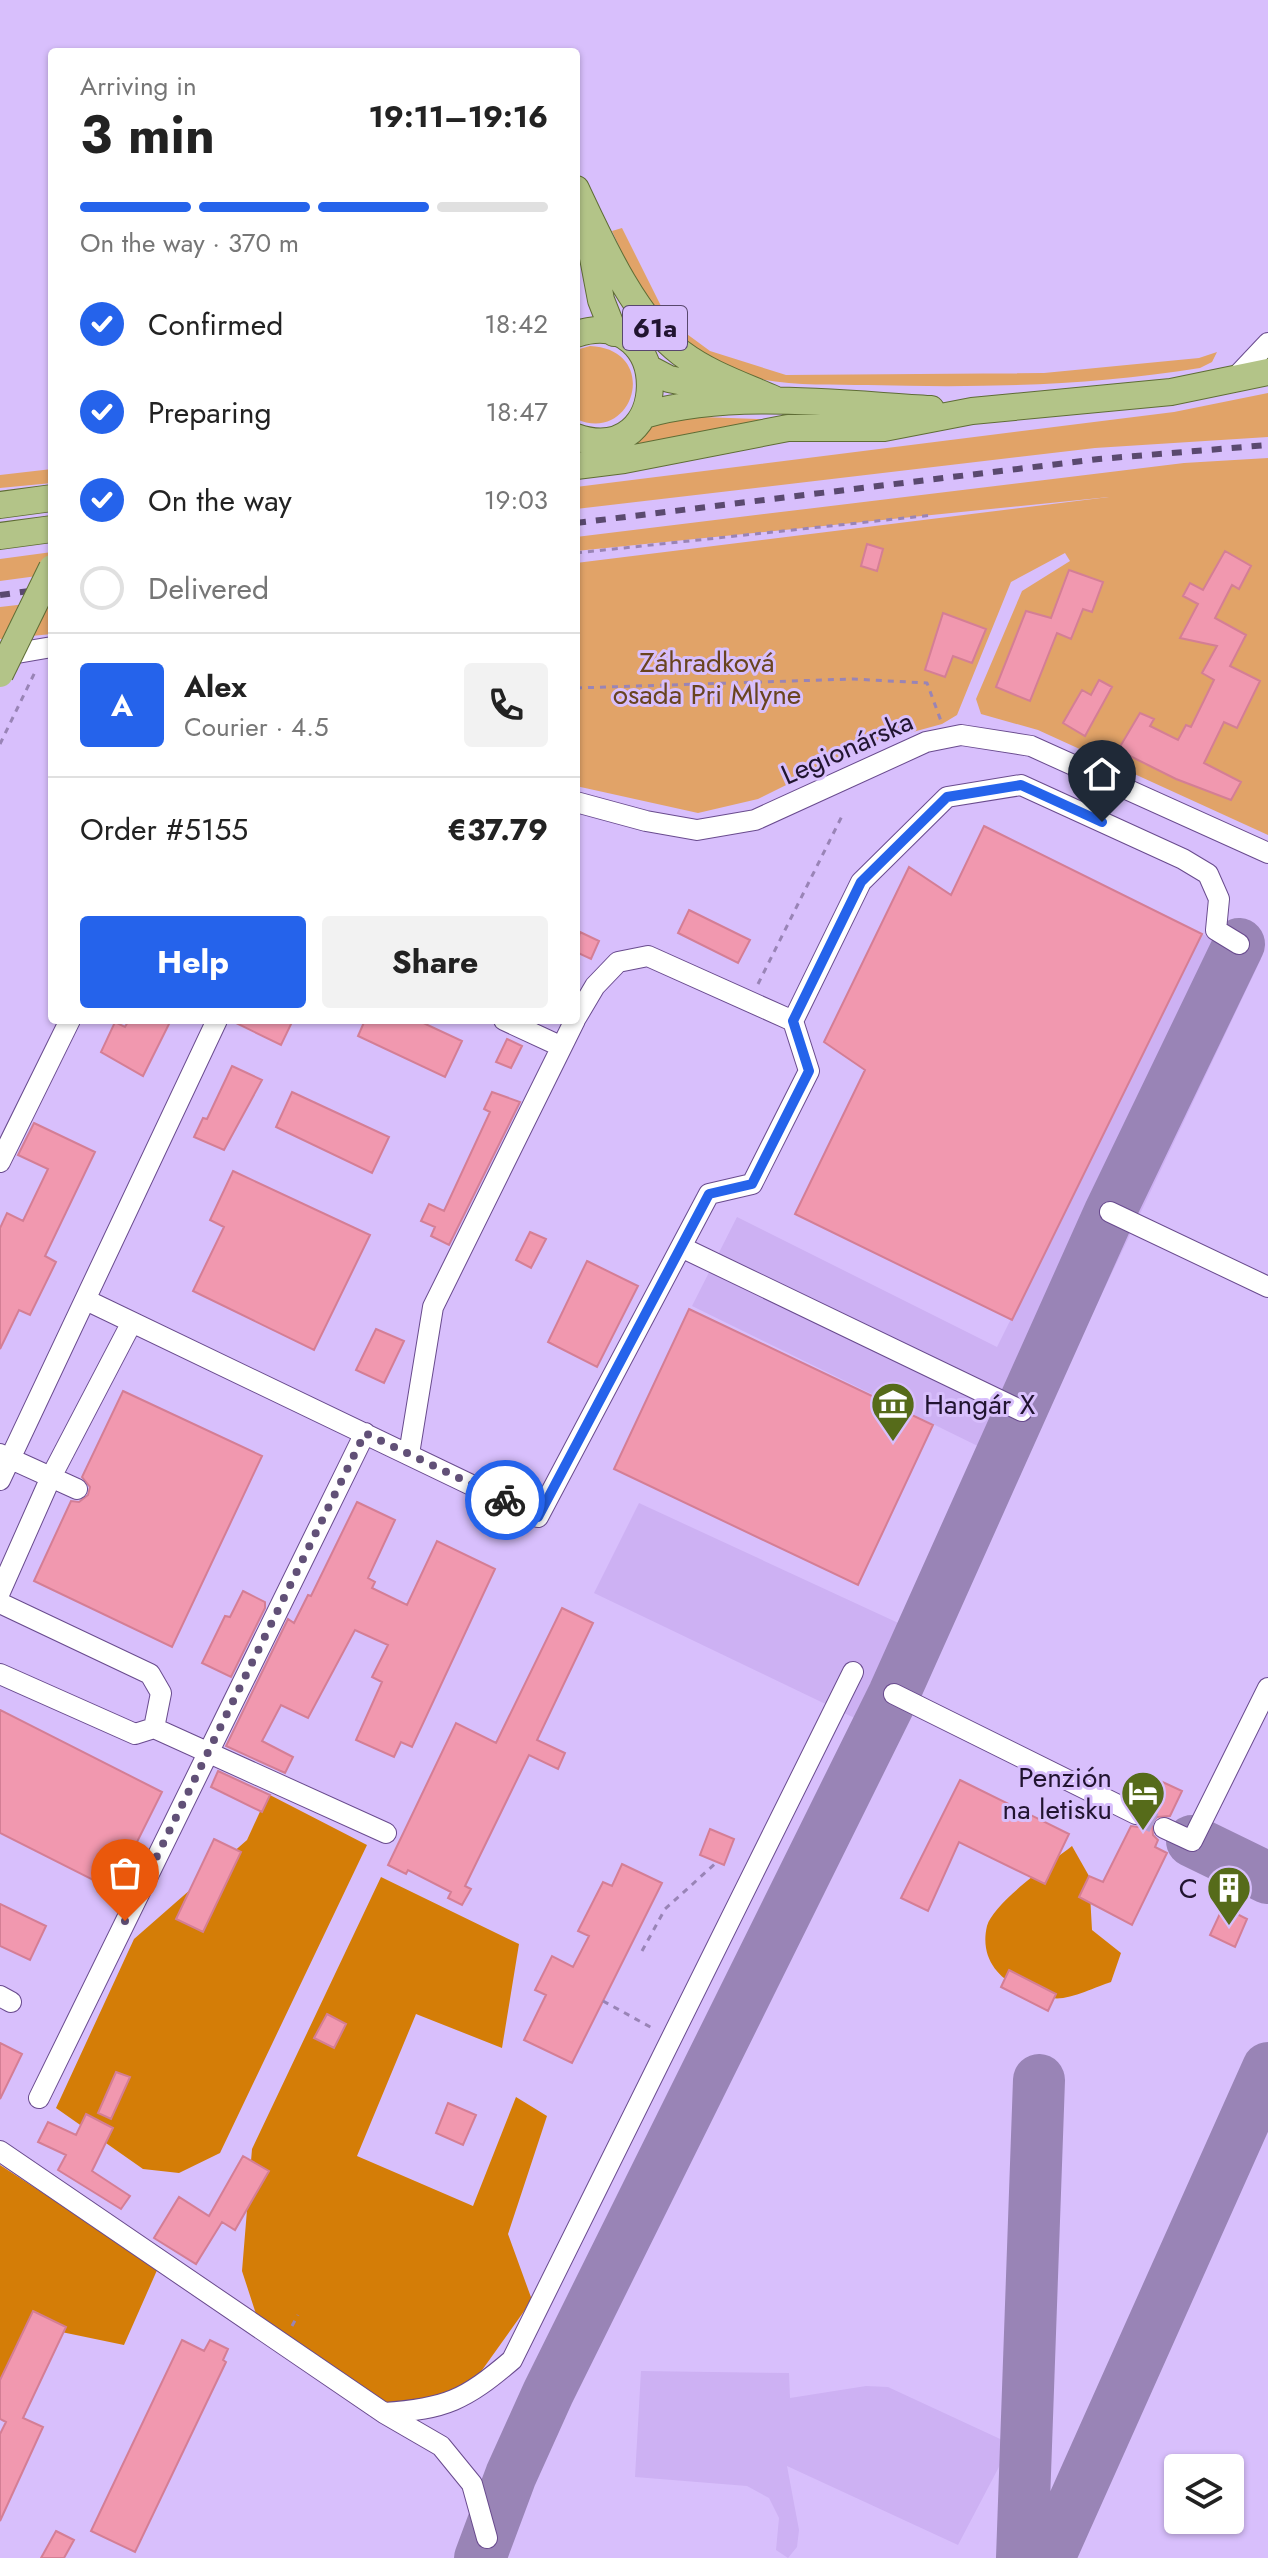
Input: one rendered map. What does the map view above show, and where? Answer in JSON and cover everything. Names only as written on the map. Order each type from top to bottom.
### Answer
[{"type":"main road","name":"61a","points":[[580,198],[631,293],[653,326],[704,369],[779,401]]},
{"type":"main road","name":"61a","points":[[580,201],[601,300],[614,333]]},
{"type":"main road","points":[[580,333],[595,330],[614,333],[636,347],[650,369],[669,379],[779,401]]},
{"type":"main road","points":[[580,438],[595,441],[611,439],[627,432],[644,415],[651,393],[650,369]]},
{"type":"main road","points":[[580,466],[788,428],[884,428],[972,411],[1083,403],[1171,392],[1268,372]]},
{"type":"main road","points":[[644,415],[667,408],[779,401],[972,411]]},
{"type":"main road","points":[[0,505],[48,499]]},
{"type":"main road","points":[[0,536],[48,530]]},
{"type":"main road","points":[[0,674],[48,576]]},
{"type":"street","points":[[1234,380],[1268,343]]},
{"type":"street","points":[[0,656],[48,647]]},
{"type":"street","name":"Legionárska","points":[[580,803],[646,821],[697,830],[755,820],[926,742],[961,735],[1031,746],[1268,853]]},
{"type":"street","points":[[86,1300],[538,1517],[709,1194],[752,1184],[809,1071],[793,1021],[861,882],[947,797],[1021,785],[1183,859],[1208,874],[1219,899],[1216,930],[1239,944]]},
{"type":"street","points":[[580,1012],[595,986],[618,962],[648,956],[793,1021]]},
{"type":"street","points":[[0,1162],[68,1024]]},
{"type":"street","points":[[0,1480],[5,1456],[86,1300],[215,1024]]},
{"type":"street","points":[[513,1024],[560,1046]]},
{"type":"street","points":[[409,1454],[433,1307],[573,1024]]},
{"type":"street","points":[[1110,1212],[1268,1287]]},
{"type":"street","points":[[681,1247],[1022,1411]]},
{"type":"street","points":[[0,1592],[51,1477],[132,1322]]},
{"type":"street","points":[[39,2098],[365,1433]]},
{"type":"street","points":[[5,1456],[77,1489]]},
{"type":"street","points":[[0,1603],[150,1674],[161,1693],[154,1728]]},
{"type":"street","points":[[384,2413],[430,2410],[473,2393],[512,2360],[853,1672]]},
{"type":"street","points":[[0,1674],[135,1734],[154,1728],[386,1833]]},
{"type":"street","points":[[1164,1828],[1192,1841],[1268,1688]]},
{"type":"street","points":[[894,1694],[1136,1814]]},
{"type":"street","points":[[0,2151],[384,2413],[441,2446],[472,2484],[487,2538]]},
{"type":"path","points":[[580,553],[933,515]]},
{"type":"path","points":[[0,744],[48,649]]},
{"type":"path","points":[[580,688],[853,679],[927,683],[942,724],[931,727]]},
{"type":"path","points":[[749,1002],[842,816]]},
{"type":"path","points":[[642,1951],[665,1909],[717,1862]]},
{"type":"path","points":[[603,2001],[671,2039]]},
{"type":"shaded area","points":[[1202,934],[1261,959],[892,1736],[594,1593],[639,1503],[907,1627],[992,1453],[692,1306],[737,1217],[997,1347]]},
{"type":"shaded area","points":[[268,1794],[367,1845],[220,2153],[179,2173],[143,2169],[56,2108],[134,1939],[247,1840]]},
{"type":"shaded area","points":[[1072,1846],[1089,1876],[1092,1930],[1121,1953],[1111,1982],[1073,1996],[1052,1998],[1024,1990],[1002,1976],[993,1966],[985,1941],[987,1926],[1000,1906]]},
{"type":"shaded area","points":[[381,1877],[519,1944],[502,2048],[416,2014],[357,2156],[473,2206],[516,2097],[547,2116],[508,2234],[532,2300],[475,2380],[441,2400],[383,2403],[256,2314],[242,2271],[252,2149]]},
{"type":"shaded area","points":[[0,2165],[158,2268],[124,2345],[47,2329],[0,2405]]},
{"type":"shaded area","points":[[641,2371],[789,2373],[790,2398],[866,2386],[888,2387],[1011,2444],[958,2545],[787,2466],[799,2530],[797,2547],[788,2558],[776,2550],[779,2518],[769,2498],[747,2486],[635,2477]]},
{"type":"green space","points":[[622,228],[661,306],[676,326],[710,351],[786,375],[1044,373],[1199,358],[1217,352],[1212,362],[1200,368],[1076,382],[910,386],[786,383],[745,376],[708,360],[662,319],[640,286],[612,231]]},
{"type":"green space","points":[[590,346],[612,351],[626,362],[632,377],[632,393],[625,408],[613,419],[596,423],[580,420],[580,349]]},
{"type":"green space","points":[[1268,393],[1268,437],[1095,448],[580,509],[580,486],[1174,412]]},
{"type":"green space","points":[[675,416],[781,420],[580,454],[580,446]]},
{"type":"green space","name":"Záhradková osada Pri Mlyne","points":[[1268,458],[1268,835],[1038,730],[981,714],[976,699],[1022,591],[1070,561],[1065,553],[1011,582],[957,715],[942,724],[869,744],[758,799],[698,813],[580,787],[580,563],[1109,497],[580,551],[580,537],[1184,463]]},
{"type":"green space","points":[[48,469],[48,483],[0,488],[0,475]]},
{"type":"green space","points":[[48,553],[48,575],[0,581],[0,559]]},
{"type":"green space","points":[[48,601],[48,634],[0,639],[0,607]]},
{"type":"building","points":[[867,544],[883,549],[877,571],[861,566]]},
{"type":"building","points":[[1225,551],[1251,566],[1239,589],[1232,585],[1215,618],[1246,635],[1230,666],[1260,681],[1237,728],[1224,722],[1204,763],[1241,782],[1231,800],[1176,779],[1118,750],[1140,713],[1154,719],[1150,726],[1178,740],[1186,725],[1191,727],[1214,680],[1202,673],[1217,646],[1180,638],[1198,604],[1183,596],[1190,583],[1203,590]]},
{"type":"building","points":[[1069,570],[1103,582],[1092,612],[1083,609],[1071,639],[1057,633],[1030,701],[996,687],[1026,611],[1051,618]]},
{"type":"building","points":[[943,613],[986,629],[972,663],[953,656],[945,677],[925,670]]},
{"type":"building","points":[[1099,680],[1112,687],[1085,736],[1063,723],[1082,690],[1091,695]]},
{"type":"building","points":[[984,826],[1202,934],[1012,1320],[795,1214],[865,1070],[824,1042],[909,867],[951,895]]},
{"type":"building","points":[[689,910],[750,940],[738,963],[678,933]]},
{"type":"building","points":[[580,932],[599,941],[591,959],[580,954]]},
{"type":"building","points":[[114,1024],[125,1027],[127,1024],[169,1024],[143,1076],[101,1052]]},
{"type":"building","points":[[238,1024],[291,1024],[281,1045]]},
{"type":"building","points":[[363,1024],[426,1024],[462,1041],[445,1077],[358,1036]]},
{"type":"building","points":[[507,1039],[522,1046],[511,1068],[496,1062]]},
{"type":"building","points":[[232,1066],[262,1080],[224,1150],[194,1137],[203,1118],[207,1119]]},
{"type":"building","points":[[292,1092],[389,1137],[372,1173],[276,1127]]},
{"type":"building","points":[[492,1092],[520,1102],[449,1245],[431,1236],[435,1227],[421,1221],[429,1204],[444,1211],[490,1112],[484,1109]]},
{"type":"building","points":[[34,1123],[95,1152],[45,1256],[56,1262],[30,1315],[19,1310],[0,1349],[0,1228],[7,1213],[23,1221],[48,1169],[18,1155]]},
{"type":"building","points":[[233,1171],[370,1235],[314,1350],[193,1291],[224,1227],[210,1220]]},
{"type":"building","points":[[530,1232],[546,1239],[531,1268],[516,1260]]},
{"type":"building","points":[[587,1261],[638,1286],[597,1367],[548,1342]]},
{"type":"building","points":[[689,1309],[933,1425],[858,1585],[614,1469]]},
{"type":"building","points":[[376,1329],[404,1341],[384,1383],[356,1370]]},
{"type":"building","points":[[123,1391],[262,1456],[172,1647],[34,1581],[71,1501],[79,1502],[88,1495],[90,1487],[82,1477]]},
{"type":"building","points":[[357,1502],[395,1520],[368,1578],[375,1582],[372,1588],[407,1605],[437,1541],[495,1569],[412,1747],[401,1742],[394,1757],[356,1740],[382,1682],[372,1677],[388,1645],[355,1630],[308,1718],[281,1705],[262,1741],[293,1757],[285,1773],[226,1746],[288,1619],[294,1623],[308,1595],[311,1596]]},
{"type":"building","points":[[243,1591],[265,1602],[265,1608],[231,1677],[202,1663],[225,1616],[230,1617]]},
{"type":"building","points":[[562,1608],[593,1623],[537,1740],[565,1753],[558,1769],[529,1755],[465,1886],[471,1889],[462,1905],[448,1898],[451,1892],[408,1870],[406,1874],[388,1865],[456,1723],[496,1743]]},
{"type":"building","points":[[0,1710],[162,1792],[113,1890],[0,1833]]},
{"type":"building","points":[[218,1771],[270,1795],[262,1812],[211,1787]]},
{"type":"building","points":[[1154,1778],[1182,1791],[1170,1816],[1157,1817],[1152,1823],[1153,1835],[1158,1840],[1155,1847],[1167,1853],[1132,1925],[1079,1897],[1089,1876],[1103,1882],[1131,1826],[1138,1827],[1147,1820],[1149,1812],[1142,1802]]},
{"type":"building","points":[[960,1780],[1069,1834],[1045,1884],[959,1842],[928,1911],[901,1898]]},
{"type":"building","points":[[710,1829],[734,1839],[724,1865],[700,1855]]},
{"type":"building","points":[[214,1839],[241,1852],[203,1932],[176,1919]]},
{"type":"building","points":[[622,1864],[662,1883],[572,2063],[524,2040],[546,1995],[535,1990],[552,1956],[573,1967],[589,1936],[578,1931],[603,1882],[612,1886]]},
{"type":"building","points":[[0,1904],[46,1926],[30,1960],[0,1946]]},
{"type":"building","name":"C","points":[[1223,1907],[1247,1919],[1235,1947],[1210,1935]]},
{"type":"building","points":[[1009,1970],[1056,1994],[1048,2011],[1001,1987]]},
{"type":"building","points":[[327,2014],[346,2024],[334,2048],[314,2038]]},
{"type":"building","points":[[0,2043],[22,2054],[0,2099]]},
{"type":"building","points":[[116,2072],[130,2077],[111,2119],[98,2113]]},
{"type":"building","points":[[448,2103],[476,2115],[463,2145],[436,2133]]},
{"type":"building","points":[[86,2114],[113,2128],[92,2171],[130,2196],[121,2209],[58,2170],[66,2155],[38,2142],[48,2122],[76,2135]]},
{"type":"building","points":[[243,2156],[269,2171],[235,2230],[222,2222],[196,2264],[154,2238],[179,2197],[209,2216]]},
{"type":"building","points":[[33,2311],[66,2327],[23,2418],[43,2427],[0,2521],[0,2434],[6,2422],[0,2419],[0,2380]]},
{"type":"building","points":[[182,2340],[204,2351],[210,2340],[228,2349],[223,2360],[226,2362],[135,2552],[91,2531]]},
{"type":"building","points":[[56,2531],[74,2540],[64,2558],[41,2558]]},
{"type":"taxiway","points":[[480,2558],[511,2475],[548,2393],[894,1694],[1110,1212],[1239,944]]},
{"type":"taxiway","points":[[1192,1841],[1268,1878]]},
{"type":"taxiway","points":[[1049,2558],[1268,2068]]},
{"type":"taxiway","points":[[1022,2558],[1039,2080]]},
{"type":"tunnel","points":[[1136,1814],[1164,1828]]},
{"type":"railway","points":[[580,523],[1099,459],[1268,445]]},
{"type":"railway","points":[[0,595],[48,589]]},
{"type":"way so far","points":[[125,1921],[365,1433],[505,1500]]},
{"type":"place","name":"Hangár X","points":[[893,1443]]},
{"type":"place","name":"Penzión na letisku","points":[[1143,1832]]},
{"type":"place","name":"C","points":[[1229,1927]]},
{"type":"route","points":[[505,1500],[538,1517],[709,1194],[752,1184],[809,1071],[793,1021],[861,882],[947,797],[1021,785],[1102,822]]}]
